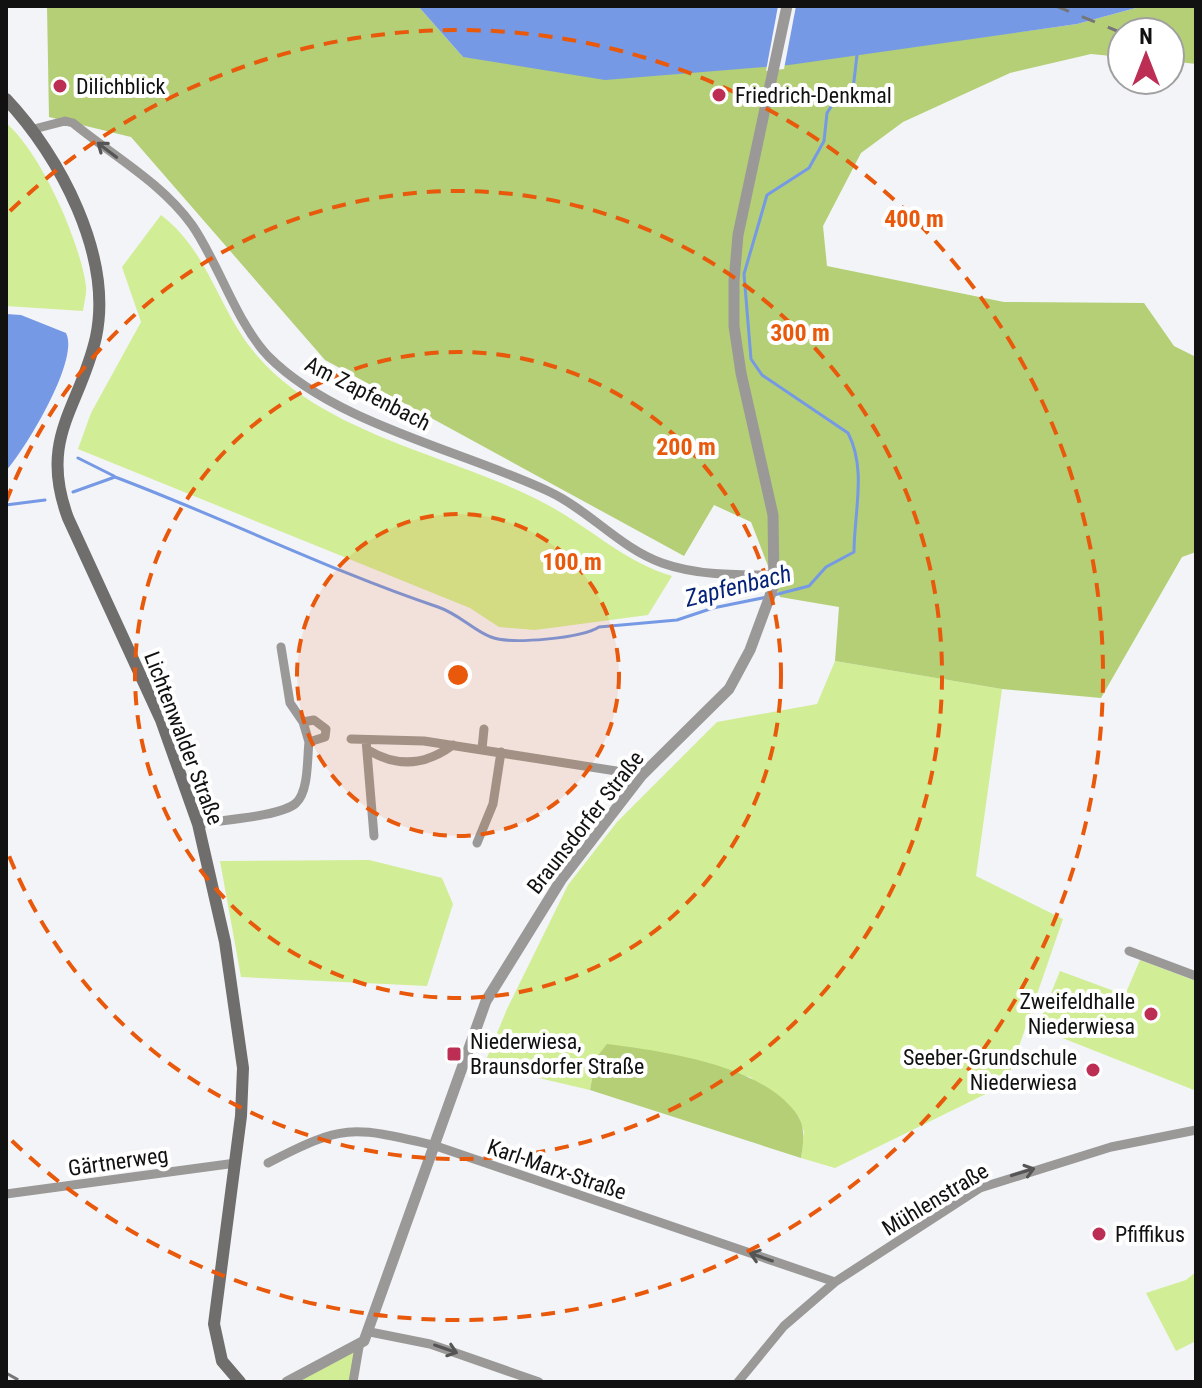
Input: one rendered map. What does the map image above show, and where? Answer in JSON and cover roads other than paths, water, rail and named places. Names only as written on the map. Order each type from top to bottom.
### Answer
[{"type":"main road","name":"Lichtenwalder Straße","points":[[6,99],[34,129],[58,167],[77,211],[98,286],[96,335],[61,430],[57,451],[59,490],[68,518],[161,720],[198,824],[240,1031],[243,1068],[236,1163],[214,1324],[222,1361],[240,1382]]},
{"type":"street","name":"Braunsdorfer Straße","points":[[353,1382],[359,1347],[370,1332],[486,1001],[561,880],[642,775],[729,689],[767,607],[775,580],[773,515],[746,402],[733,303],[738,235],[787,6]]},
{"type":"street","name":"Am Zapfenbach","points":[[34,129],[65,121],[73,123],[169,197],[212,256],[266,354],[292,376],[384,426],[552,493],[644,556],[694,572],[775,580]]},
{"type":"street","points":[[198,824],[281,810],[297,802],[303,789],[309,742],[303,722],[290,703],[281,647]]},
{"type":"street","points":[[303,722],[314,720],[326,729],[325,737],[309,742]]},
{"type":"street","points":[[482,749],[484,729]]},
{"type":"street","points":[[351,739],[394,760],[423,763],[453,745]]},
{"type":"street","points":[[367,745],[453,745],[642,775]]},
{"type":"street","points":[[367,745],[374,836]]},
{"type":"street","points":[[477,843],[493,804],[501,752]]},
{"type":"street","points":[[1129,951],[1196,976]]},
{"type":"street","name":"Karl-Marx-Straße","points":[[268,1163],[322,1135],[366,1130],[433,1145],[835,1282]]},
{"type":"street","name":"Mühlenstraße","points":[[738,1382],[784,1326],[835,1282],[980,1188],[1111,1147],[1196,1130]]},
{"type":"street","name":"Gärtnerweg","points":[[6,1194],[236,1163]]},
{"type":"street","points":[[370,1332],[430,1344],[539,1382]]},
{"type":"street","name":"Braunsdorfer Straße","points":[[287,1382],[359,1347]]},
{"type":"water","points":[[418,6],[1143,6],[1077,24],[789,65],[605,80],[463,57]]},
{"type":"water","points":[[6,314],[21,315],[66,333],[68,346],[65,363],[48,404],[6,471]]},
{"type":"waterway","name":"Zapfenbach","points":[[774,595],[809,586],[826,567],[854,552],[857,461],[848,433],[762,375],[751,359],[744,274],[767,195],[809,168],[824,141],[827,113],[842,90],[853,89],[857,55]]},
{"type":"waterway","points":[[78,458],[114,476]]},
{"type":"waterway","name":"Zapfenbach","points":[[73,492],[115,477],[356,577],[446,610],[485,634],[501,639],[546,639],[599,627],[677,620],[713,608],[767,597]]},
{"type":"waterway","name":"Zapfenbach","points":[[6,505],[45,500]]},
{"type":"railway","points":[[1056,6],[1106,26]]},
{"type":"railway","points":[[1186,49],[1196,51]]},
{"type":"railway","points":[[6,1373],[22,1382]]},
{"type":"place","name":"Dilichblick","points":[[60,86]]},
{"type":"place","name":"Friedrich-Denkmal","points":[[719,95]]},
{"type":"place","name":"Zweifeldhalle Niederwiesa","points":[[1151,1014]]},
{"type":"place","name":"Niederwiesa, Braunsdorfer Straße","points":[[454,1054]]},
{"type":"place","name":"Seeber-Grundschule Niederwiesa","points":[[1093,1070]]},
{"type":"place","name":"Pfiffikus","points":[[1099,1234]]}]
